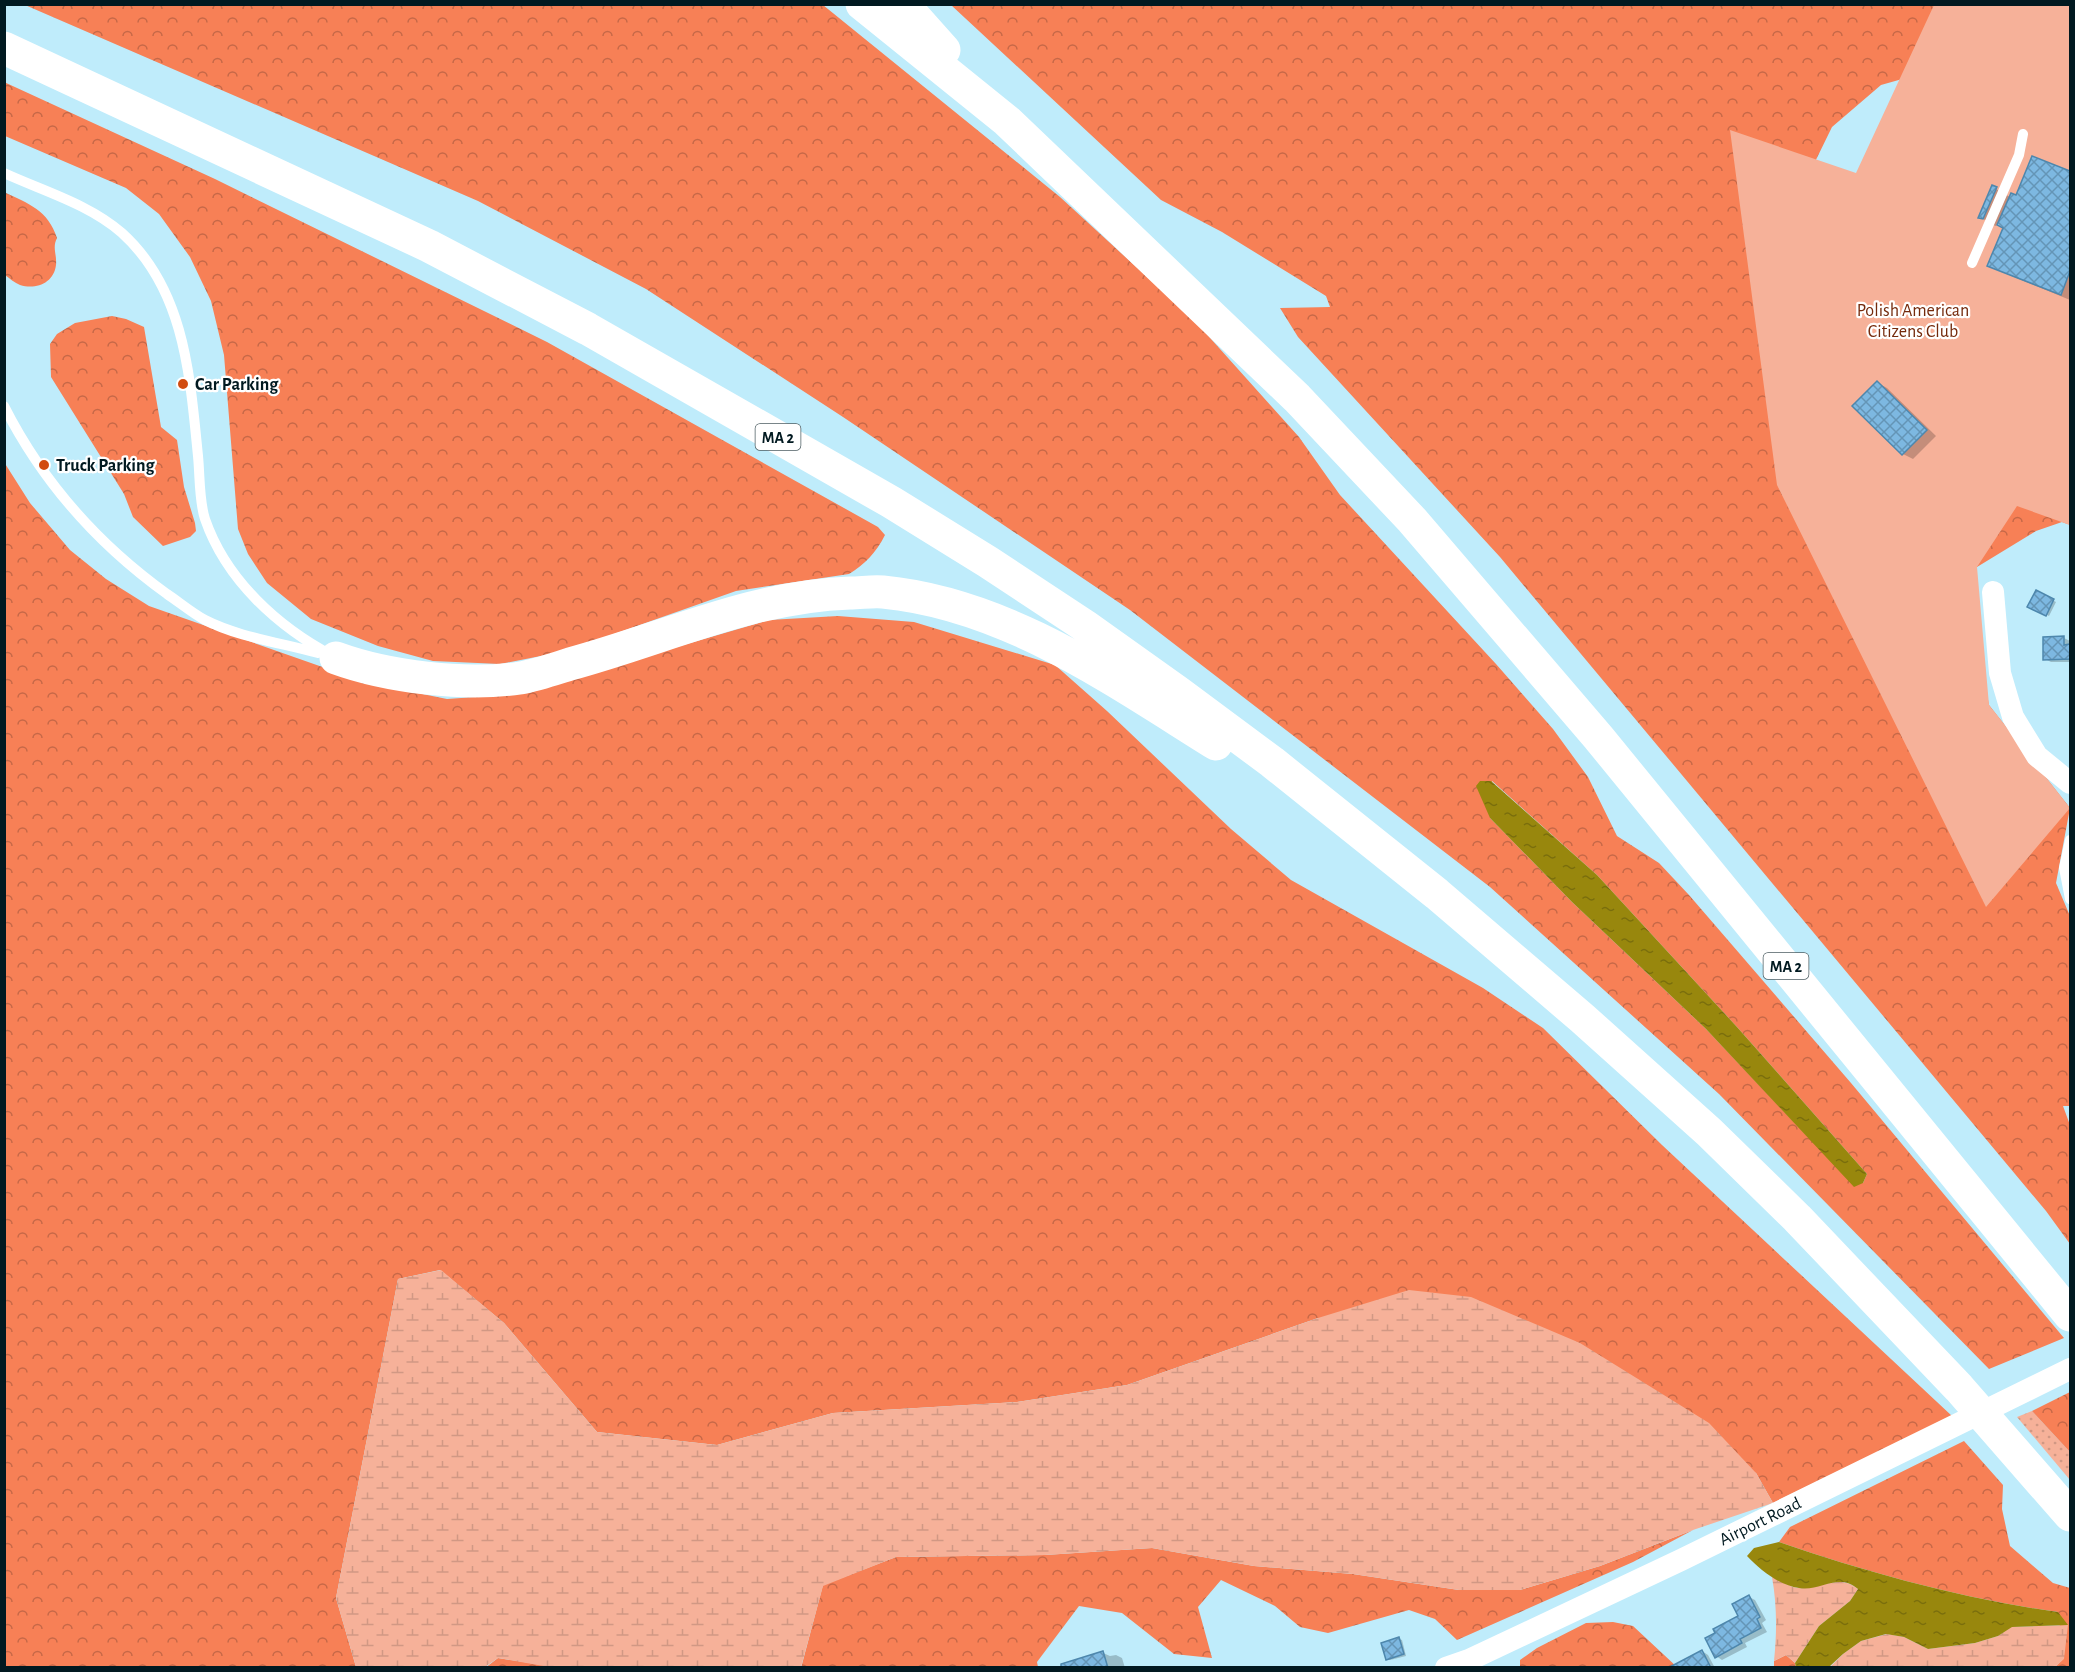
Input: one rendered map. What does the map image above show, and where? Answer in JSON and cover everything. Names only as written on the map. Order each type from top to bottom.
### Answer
[{"type":"highway","name":"MA 2","points":[[862,4],[1007,121],[1297,398],[1412,519],[1598,737],[2070,1315]]},
{"type":"highway","points":[[903,4],[1007,121]]},
{"type":"highway","name":"MA 2","points":[[4,48],[454,258],[588,328],[978,556],[1085,626],[1254,748],[1372,841],[1582,1018],[1709,1132],[1797,1218],[1959,1388],[2070,1515]]},
{"type":"highway","points":[[336,658],[356,665],[435,680],[521,678],[609,654],[726,614],[785,599],[881,592],[925,599],[969,610],[1014,627],[1072,658],[1146,701],[1372,841]]},
{"type":"street","points":[[1993,592],[2000,673],[2013,717],[2037,756],[2070,783]]},
{"type":"street","name":"Airport Road","points":[[1446,1668],[1470,1664],[2070,1369]]},
{"type":"lane","points":[[1972,263],[2019,155],[2023,134]]},
{"type":"lane","points":[[4,173],[102,219],[122,233],[155,274],[167,295],[177,321],[188,376],[204,517],[215,545],[245,588],[265,608],[309,643],[336,658]]},
{"type":"lane","points":[[4,406],[26,446],[99,538],[156,585],[205,620],[233,631],[336,658]]},
{"type":"lane","points":[[2070,840],[2064,868],[2070,899]]},
{"type":"green space","points":[[25,5],[823,5],[1060,197],[1194,320],[1299,437],[1340,495],[1553,729],[1588,777],[1617,836],[1659,863],[1689,895],[1851,1083],[2064,1338],[1989,1369],[1719,1094],[1490,887],[1130,610],[843,417],[646,289],[478,201]],"holes":[[[1492,781],[1597,875],[1737,1027],[1867,1174],[1863,1183],[1808,1137],[1706,1029],[1572,902],[1490,818]]]},
{"type":"green space","points":[[951,5],[1981,5],[1927,72],[1881,85],[1832,127],[1811,170],[2008,489],[2070,525],[2062,522],[2036,531],[1977,567],[1967,589],[1989,705],[2070,808],[2056,883],[2070,916],[2070,1106],[2063,1106],[2070,1125],[2070,1244],[2046,1211],[1500,557],[1298,337],[1280,308],[1330,307],[1326,296],[1222,232],[1161,200]]},
{"type":"green space","name":"Polish American Citizens Club","points":[[1934,5],[2070,5],[2070,525],[2017,506],[1977,567],[1989,705],[2070,808],[1986,907],[1777,485],[1730,130],[1856,173]]},
{"type":"green space","points":[[4,82],[215,179],[547,342],[878,527],[885,535],[870,558],[849,574],[736,591],[566,651],[500,664],[433,661],[378,646],[311,619],[267,583],[248,554],[238,529],[224,355],[211,301],[190,257],[159,214],[126,188],[5,136]]},
{"type":"green space","points":[[4,192],[22,200],[43,214],[57,238],[55,271],[48,281],[38,286],[20,285],[5,275]]},
{"type":"green space","points":[[112,316],[144,327],[161,427],[177,440],[184,487],[196,531],[190,537],[163,546],[133,517],[124,494],[51,377],[50,344],[57,334],[75,323]]},
{"type":"green space","points":[[4,462],[30,503],[70,550],[106,579],[149,606],[368,683],[447,699],[529,693],[591,672],[769,620],[838,616],[914,622],[1055,665],[1231,829],[1291,880],[1483,988],[1543,1028],[1662,1145],[1952,1416],[1773,1503],[1756,1473],[1318,1318],[1127,1385],[1017,1402],[833,1413],[717,1445],[597,1432],[504,1323],[440,1270],[398,1279],[336,1598],[356,1667],[5,1667]]},
{"type":"green space","points":[[441,1270],[504,1323],[597,1432],[717,1445],[833,1413],[1017,1402],[1127,1385],[1318,1318],[1409,1290],[1471,1297],[1580,1343],[1709,1423],[1756,1473],[1773,1503],[1693,1530],[1600,1566],[1520,1590],[1459,1590],[1353,1574],[1254,1566],[1152,1548],[1045,1555],[896,1557],[823,1586],[801,1667],[555,1668],[498,1658],[485,1667],[356,1667],[336,1598],[398,1279]]},
{"type":"green space","points":[[2070,1392],[2070,1452],[2032,1411]]},
{"type":"green space","points":[[2032,1411],[2070,1452],[2070,1480],[2017,1417]]},
{"type":"green space","points":[[1964,1441],[2003,1485],[2002,1509],[2010,1546],[2053,1583],[2070,1588],[2070,1667],[2055,1667],[2064,1658],[2058,1612],[1987,1600],[1917,1584],[1779,1542],[1790,1527]]},
{"type":"green space","points":[[1693,1530],[1633,1562],[1457,1640],[1435,1619],[1409,1610],[1328,1633],[1300,1627],[1275,1606],[1221,1580],[1198,1607],[1212,1658],[1174,1654],[1122,1613],[1079,1606],[1037,1662],[1038,1667],[801,1668],[823,1585],[896,1557],[1045,1555],[1152,1548],[1254,1566],[1353,1574],[1459,1590],[1520,1590],[1600,1566]]},
{"type":"green space","points":[[1772,1577],[1798,1588],[1843,1582],[1858,1589],[1850,1601],[1819,1626],[1795,1663],[1786,1655],[1774,1661],[1776,1619]]},
{"type":"green space","points":[[1613,1622],[1633,1626],[1677,1667],[1520,1668],[1520,1660],[1537,1648],[1586,1623]]},
{"type":"green space","points":[[2068,1625],[2064,1659],[2055,1667],[1829,1668],[1861,1641],[1887,1634],[1904,1637],[1928,1649],[1975,1643],[1998,1636],[2011,1627]]},
{"type":"green space","points":[[1786,1655],[1796,1667],[1774,1667],[1774,1661]]},
{"type":"green space","points":[[498,1658],[555,1667],[485,1668]]},
{"type":"water","points":[[1480,781],[1491,781],[1597,875],[1737,1027],[1867,1174],[1863,1183],[1854,1187],[1706,1029],[1572,902],[1490,818],[1476,786]]},
{"type":"water","points":[[1779,1542],[1917,1584],[1987,1600],[2058,1612],[2068,1625],[2012,1627],[1998,1636],[1975,1643],[1928,1649],[1904,1637],[1886,1634],[1861,1641],[1829,1667],[1796,1667],[1795,1663],[1819,1626],[1850,1601],[1858,1589],[1843,1582],[1807,1588],[1784,1584],[1770,1576],[1747,1556],[1754,1548]]},
{"type":"building","name":"Polish American Citizens Club","points":[[2032,156],[2070,171],[2070,271],[2061,295],[1987,266],[2003,228],[1997,225],[2011,193],[2016,195]]},
{"type":"building","points":[[1992,185],[1997,187],[1983,219],[1978,218]]},
{"type":"building","points":[[1877,381],[1927,430],[1902,455],[1852,406]]},
{"type":"building","points":[[2036,590],[2054,599],[2046,616],[2027,607]]},
{"type":"building","points":[[2064,636],[2064,645],[2070,644],[2070,659],[2043,660],[2043,637]]},
{"type":"building","points":[[1749,1595],[1760,1617],[1757,1619],[1761,1628],[1740,1639],[1742,1643],[1715,1658],[1705,1638],[1715,1633],[1713,1629],[1738,1616],[1732,1604]]},
{"type":"building","points":[[1399,1637],[1404,1654],[1386,1660],[1381,1643]]},
{"type":"building","points":[[1702,1650],[1711,1668],[1668,1668]]},
{"type":"building","points":[[1103,1651],[1108,1668],[1061,1668],[1061,1664]]},
{"type":"place","name":"Car Parking","points":[[183,384]]},
{"type":"place","name":"Truck Parking","points":[[44,465]]}]
